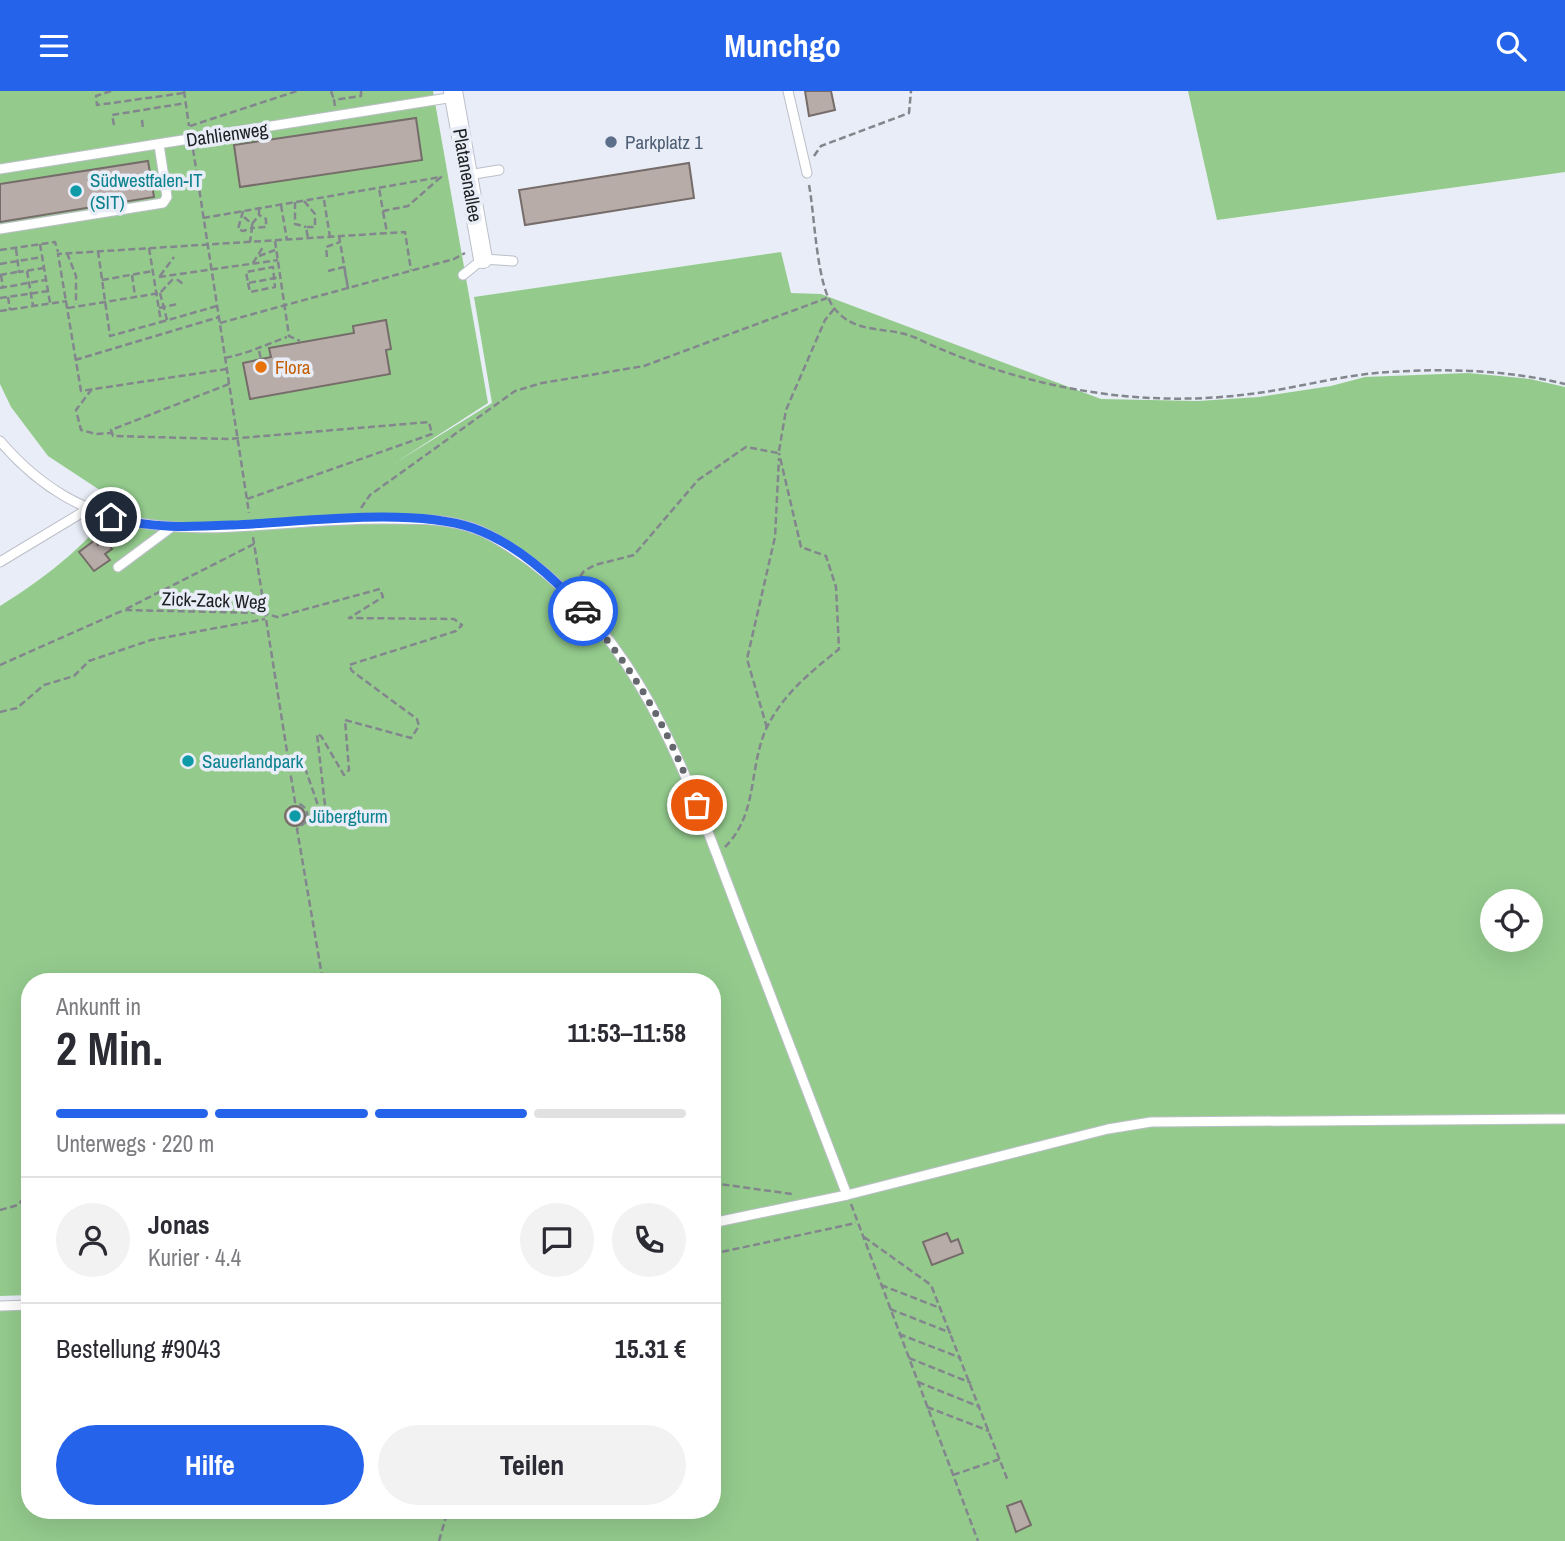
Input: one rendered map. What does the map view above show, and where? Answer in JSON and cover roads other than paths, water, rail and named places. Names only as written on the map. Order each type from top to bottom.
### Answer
[{"type":"street","name":"Platanenallee","points":[[454,94],[482,252]]},
{"type":"lane","points":[[788,91],[807,173]]},
{"type":"lane","name":"Dahlienweg","points":[[0,169],[159,145],[454,94]]},
{"type":"lane","points":[[0,229],[163,203],[167,197],[159,145]]},
{"type":"lane","points":[[468,175],[499,170]]},
{"type":"lane","points":[[463,275],[482,252],[513,261]]},
{"type":"lane","points":[[0,441],[33,476],[88,509],[111,517],[169,529],[361,518],[439,520],[473,528],[511,549],[568,593],[625,660],[655,709],[682,767],[847,1195]]},
{"type":"lane","points":[[0,562],[88,509]]},
{"type":"lane","points":[[118,567],[169,529]]},
{"type":"lane","points":[[721,1221],[847,1195],[1108,1129],[1151,1122],[1565,1119]]},
{"type":"lane","points":[[0,1306],[21,1305]]},
{"type":"place","name":"Parkplatz 1","points":[[611,142]]},
{"type":"place","name":"Südwestfalen-IT (SIT)","points":[[76,191]]},
{"type":"place","name":"Flora","points":[[261,367]]},
{"type":"place","name":"Sauerlandpark","points":[[188,761]]},
{"type":"place","name":"Jübergturm","points":[[295,816]]}]
